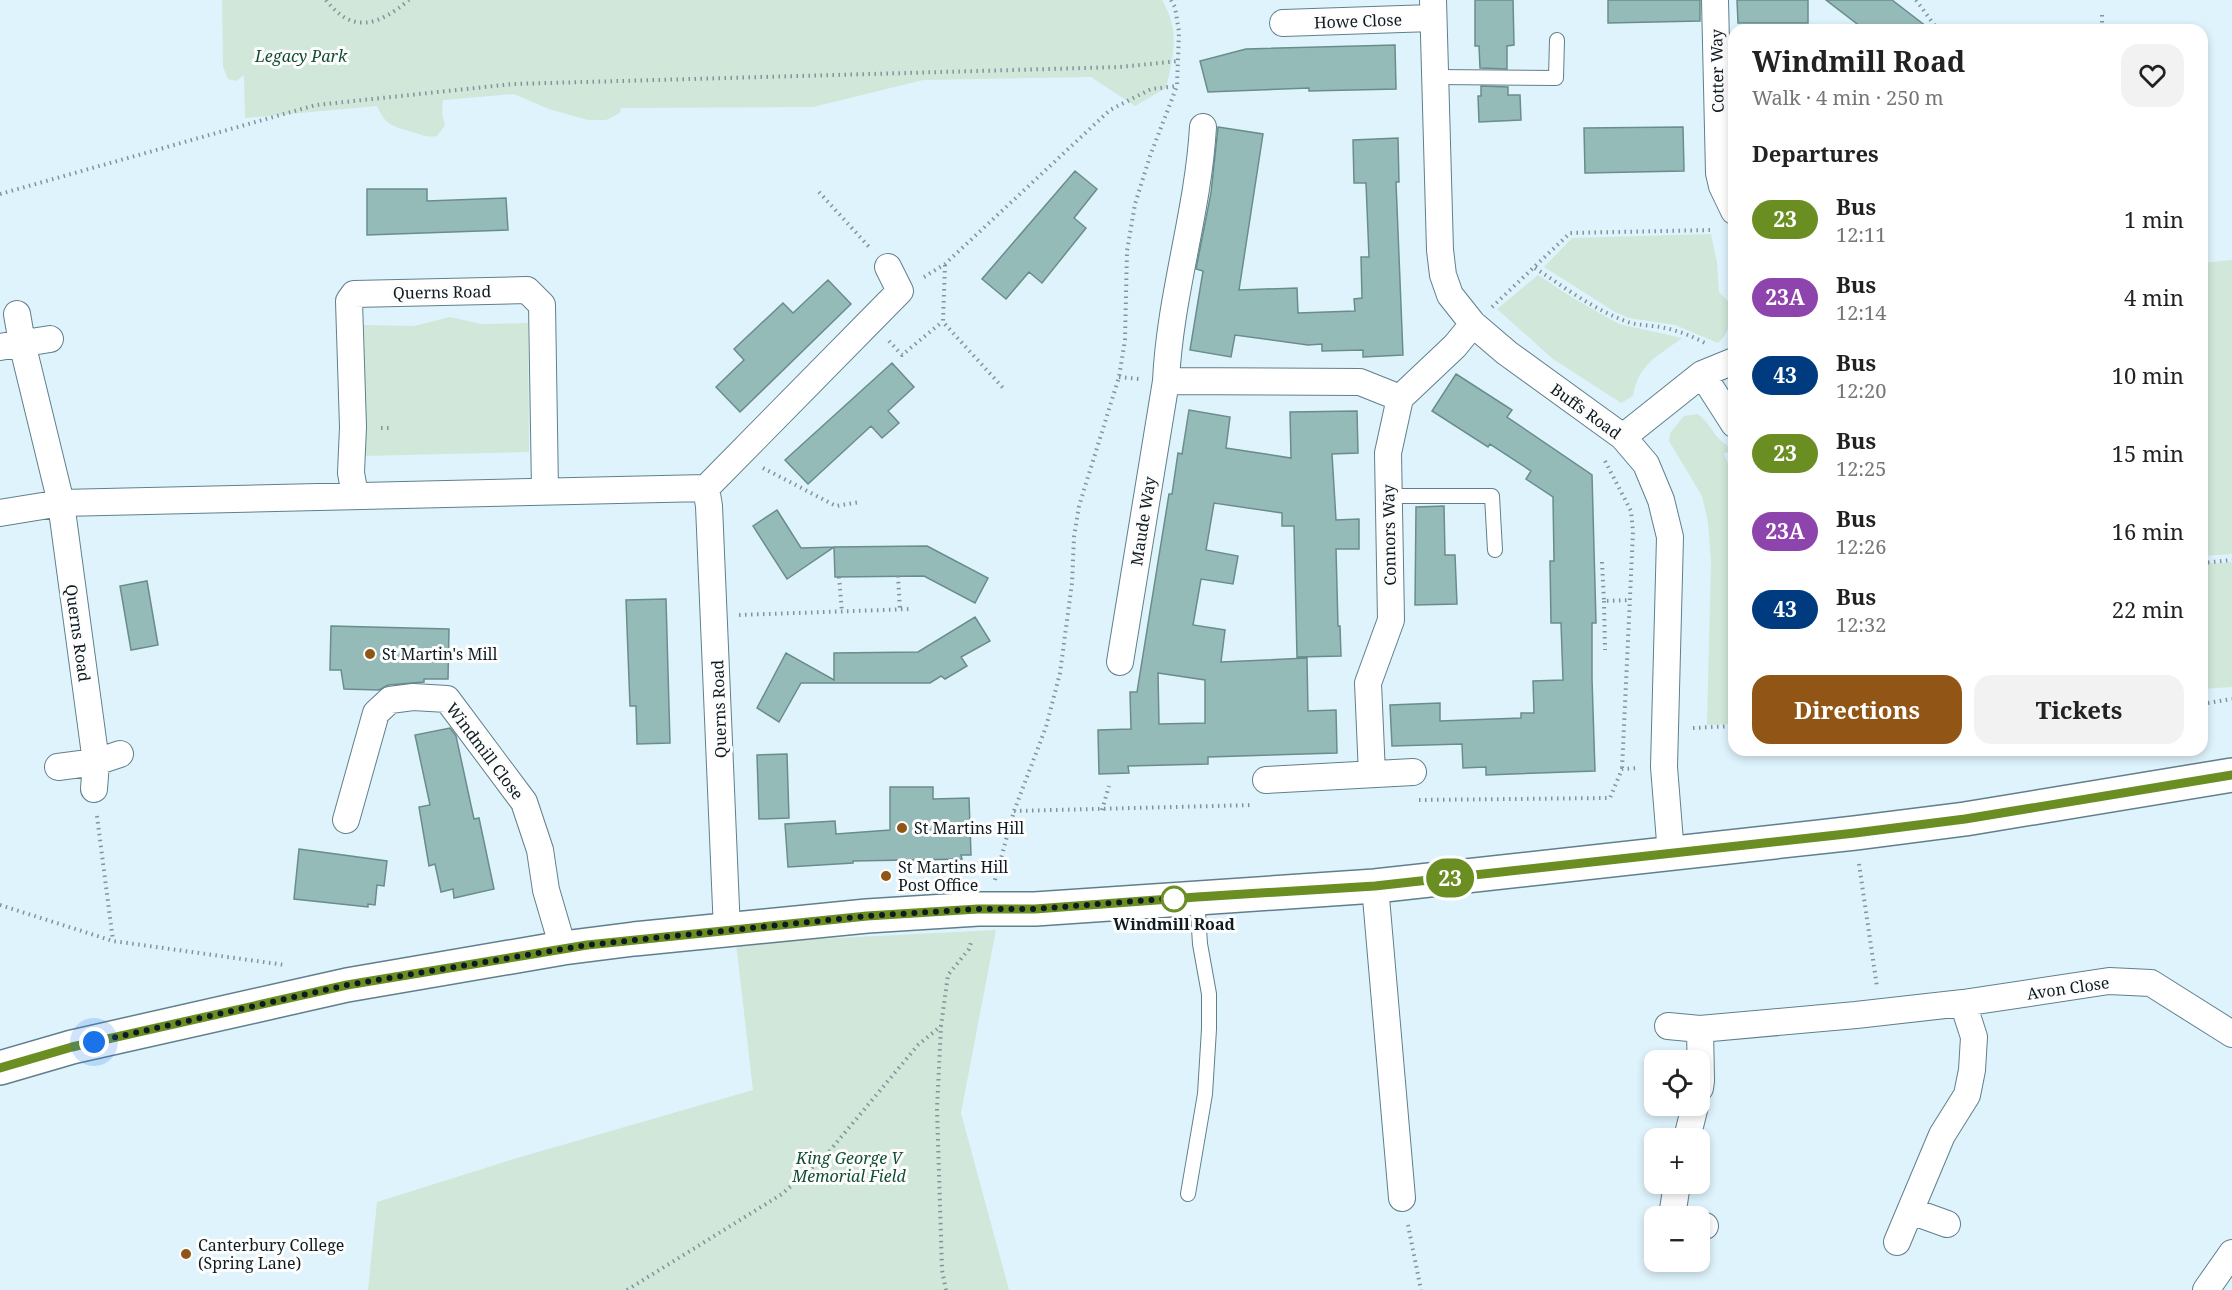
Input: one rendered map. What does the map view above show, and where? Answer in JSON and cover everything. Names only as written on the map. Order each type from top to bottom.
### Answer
[{"type":"main road","points":[[0,1068],[72,1047],[347,985],[563,948],[867,916],[978,909],[1035,909],[1375,886],[1855,833],[1976,817],[2232,775]]},
{"type":"street","name":"Cotter Way","points":[[1715,0],[1719,173],[1728,198]]},
{"type":"street","name":"Howe Close","points":[[1283,22],[1433,9]]},
{"type":"street","name":"Buffs Road","points":[[1433,9],[1440,250],[1443,275],[1450,295],[1473,324],[1507,353],[1623,437],[1646,464],[1664,508],[1670,537],[1664,767],[1671,854]]},
{"type":"street","name":"Maude Way","points":[[1120,662],[1166,381],[1168,345],[1199,174],[1203,127]]},
{"type":"street","points":[[0,513],[61,503],[706,488],[900,291],[888,267]]},
{"type":"street","name":"Querns Road","points":[[355,495],[351,473],[353,427],[349,301],[354,294],[366,293],[527,290],[542,305],[545,490]]},
{"type":"street","name":"Querns Road","points":[[17,314],[11,345],[61,503],[96,762],[94,789]]},
{"type":"street","points":[[1166,381],[1360,382],[1400,398],[1455,346],[1473,324]]},
{"type":"street","points":[[11,345],[50,339]]},
{"type":"street","points":[[1623,437],[1724,355]]},
{"type":"street","points":[[1702,374],[1728,415]]},
{"type":"street","name":"Connors Way","points":[[1372,774],[1368,683],[1391,620],[1388,453],[1400,398]]},
{"type":"street","name":"Querns Road","points":[[706,488],[709,506],[727,931]]},
{"type":"street","name":"Windmill Close","points":[[346,820],[376,713],[390,700],[413,697],[447,699],[524,802],[540,850],[546,890],[563,948]]},
{"type":"street","points":[[58,767],[96,762],[120,754]]},
{"type":"street","points":[[1266,780],[1413,772]]},
{"type":"street","points":[[1375,886],[1402,1198]]},
{"type":"street","name":"Avon Close","points":[[1668,1026],[1700,1029],[1963,1004],[2109,981],[2151,983],[2232,1034]]},
{"type":"street","points":[[1898,1242],[1942,1135],[1967,1095],[1972,1070],[1974,1037],[1963,1004]]},
{"type":"street","points":[[1700,1029],[1700,1050]]},
{"type":"street","points":[[1911,1211],[1947,1224]]},
{"type":"street","points":[[2206,1290],[2232,1253]]},
{"type":"lane","points":[[1435,77],[1556,78],[1557,40]]},
{"type":"lane","points":[[1388,496],[1492,496],[1495,550]]},
{"type":"lane","points":[[1188,1194],[1205,1094],[1209,1029],[1209,994],[1200,944],[1197,897]]},
{"type":"path","points":[[326,0],[335,12],[361,24],[374,22],[392,14],[408,0]]},
{"type":"path","points":[[1004,880],[995,881],[1014,811],[1046,727],[1060,673],[1079,506],[1119,377],[1125,340],[1128,251],[1135,204],[1150,156],[1177,86],[1179,32],[1175,7],[1171,0]]},
{"type":"path","points":[[1916,0],[1934,24]]},
{"type":"path","points":[[2102,15],[2102,24]]},
{"type":"path","points":[[0,194],[316,105],[513,84],[1120,67],[1179,61]]},
{"type":"path","points":[[900,291],[945,264],[1110,110],[1151,89],[1177,86]]},
{"type":"path","points":[[819,192],[888,267]]},
{"type":"path","points":[[1473,324],[1570,233],[1717,230]]},
{"type":"path","points":[[945,264],[943,322],[1005,390]]},
{"type":"path","points":[[1535,268],[1614,316],[1631,323],[1666,328],[1686,334],[1724,355]]},
{"type":"path","points":[[870,322],[902,355],[942,322]]},
{"type":"path","points":[[738,455],[836,506],[860,502]]},
{"type":"path","points":[[2208,562],[2232,560]]},
{"type":"path","points":[[1602,562],[1605,650]]},
{"type":"path","points":[[898,576],[900,610]]},
{"type":"path","points":[[839,577],[842,612]]},
{"type":"path","points":[[1604,601],[1630,600]]},
{"type":"path","points":[[714,616],[911,609]]},
{"type":"path","points":[[2208,703],[2232,699]]},
{"type":"path","points":[[1666,729],[1728,726]]},
{"type":"path","points":[[1102,810],[1109,786]]},
{"type":"path","points":[[94,789],[113,940]]},
{"type":"path","points":[[1855,833],[1880,1012]]},
{"type":"path","points":[[0,905],[113,940],[286,965]]},
{"type":"path","points":[[946,1290],[942,1270],[937,1109],[941,1026],[948,975],[969,949],[978,909]]},
{"type":"path","points":[[627,1290],[782,1194],[827,1154],[918,1045],[941,1026]]},
{"type":"path","points":[[1402,1198],[1421,1290]]},
{"type":"green space","name":"Legacy Park","points":[[222,0],[1162,0],[1168,11],[1174,43],[1166,88],[1135,106],[1091,77],[923,80],[813,107],[621,108],[620,113],[606,120],[588,120],[549,109],[514,94],[443,100],[442,113],[445,125],[437,136],[429,136],[393,126],[386,121],[377,106],[245,118],[244,75],[236,81],[228,79],[223,67]]},
{"type":"green space","points":[[1711,234],[1717,263],[1719,292],[1728,301],[1728,330],[1718,343],[1675,325],[1629,318],[1615,312],[1544,267],[1572,238]]},
{"type":"green space","points":[[2232,260],[2232,554],[2208,556],[2208,262]]},
{"type":"green space","points":[[1538,275],[1619,324],[1682,338],[1650,362],[1640,376],[1633,396],[1621,403],[1553,359],[1497,309]]},
{"type":"green space","points":[[450,317],[481,324],[528,323],[529,452],[362,456],[366,434],[364,325],[414,326]]},
{"type":"green space","points":[[1698,414],[1728,446],[1728,452],[1724,454],[1728,464],[1728,724],[1707,725],[1711,562],[1708,522],[1702,496],[1669,441],[1670,433],[1684,416]]},
{"type":"green space","points":[[2232,562],[2232,687],[2208,689],[2208,564]]},
{"type":"green space","name":"King George V Memorial Field","points":[[996,930],[961,1113],[1009,1290],[368,1290],[377,1202],[517,1158],[753,1090],[736,943]]},
{"type":"building","points":[[1475,0],[1513,0],[1514,45],[1507,46],[1507,69],[1480,68],[1479,46],[1475,46]]},
{"type":"building","points":[[1608,0],[1700,0],[1700,21],[1608,23]]},
{"type":"building","points":[[1737,0],[1808,0],[1808,23],[1738,23]]},
{"type":"building","points":[[1826,0],[1892,0],[1923,24],[1857,24]]},
{"type":"building","points":[[1395,45],[1396,89],[1309,91],[1309,88],[1208,92],[1200,61],[1246,49]]},
{"type":"building","points":[[1481,86],[1508,87],[1508,95],[1520,95],[1521,120],[1479,122],[1478,96],[1481,96]]},
{"type":"building","points":[[1218,127],[1263,134],[1239,290],[1297,288],[1298,313],[1355,311],[1354,299],[1362,298],[1361,257],[1369,257],[1366,183],[1354,183],[1353,140],[1398,138],[1399,182],[1396,182],[1403,355],[1363,357],[1363,350],[1322,351],[1322,344],[1308,345],[1235,335],[1231,357],[1190,350],[1203,271],[1196,269],[1211,193]]},
{"type":"building","points":[[1683,127],[1684,171],[1585,173],[1584,128]]},
{"type":"building","points":[[1075,171],[1097,189],[1074,218],[1086,228],[1042,283],[1029,272],[1006,299],[982,279]]},
{"type":"building","points":[[367,189],[427,189],[427,201],[506,198],[508,230],[367,235]]},
{"type":"building","points":[[828,280],[851,304],[740,412],[716,387],[744,360],[734,349],[783,303],[793,313]]},
{"type":"building","points":[[892,363],[914,387],[888,411],[899,423],[882,438],[871,426],[808,484],[785,460]]},
{"type":"building","points":[[1456,374],[1512,410],[1507,417],[1592,475],[1596,623],[1592,623],[1595,771],[1486,775],[1486,767],[1463,768],[1462,744],[1392,746],[1390,705],[1440,703],[1440,721],[1521,718],[1521,713],[1534,713],[1533,681],[1563,680],[1561,623],[1551,623],[1550,561],[1554,561],[1553,497],[1526,479],[1531,471],[1490,444],[1488,447],[1432,411]]},
{"type":"building","points":[[1189,410],[1230,417],[1226,448],[1291,458],[1290,412],[1357,411],[1358,453],[1332,454],[1336,520],[1359,519],[1359,549],[1336,549],[1341,656],[1297,657],[1294,526],[1282,526],[1282,513],[1214,503],[1206,550],[1238,556],[1233,584],[1201,579],[1193,625],[1225,630],[1221,662],[1307,658],[1308,711],[1336,710],[1337,753],[1208,757],[1208,764],[1128,766],[1129,773],[1099,774],[1098,730],[1131,729],[1130,692],[1137,692],[1169,494],[1172,494],[1178,453],[1182,454]],"holes":[[[1158,673],[1205,680],[1205,723],[1159,724]]]},
{"type":"building","points":[[1444,506],[1445,555],[1455,555],[1457,604],[1415,605],[1416,507]]},
{"type":"building","points":[[777,510],[801,548],[834,547],[787,579],[753,526]]},
{"type":"building","points":[[927,546],[988,578],[975,603],[924,576],[835,577],[834,547]]},
{"type":"building","points":[[147,581],[158,645],[131,650],[120,586]]},
{"type":"building","points":[[666,599],[670,743],[637,744],[636,706],[630,706],[626,600]]},
{"type":"building","points":[[975,617],[990,641],[961,657],[967,666],[945,679],[941,676],[930,683],[801,683],[779,722],[757,708],[786,653],[834,680],[834,653],[918,652]]},
{"type":"building","points":[[331,626],[449,629],[448,679],[424,679],[424,682],[388,685],[379,690],[344,689],[341,670],[330,670]]},
{"type":"building","points":[[450,728],[456,736],[474,819],[479,818],[494,889],[454,898],[453,889],[441,892],[435,864],[429,866],[419,807],[430,805],[415,735]]},
{"type":"building","points":[[787,754],[789,818],[759,819],[757,755]]},
{"type":"building","points":[[890,787],[933,787],[933,799],[969,798],[971,855],[961,855],[962,859],[853,861],[853,863],[788,867],[785,824],[835,821],[836,834],[890,830]]},
{"type":"building","points":[[299,849],[387,861],[384,886],[377,885],[375,905],[368,904],[368,907],[294,899]]},
{"type":"bus line","name":"23","points":[[0,1068],[72,1047],[347,985],[563,948],[867,916],[978,909],[1035,909],[1375,886],[1965,819],[2232,775]]},
{"type":"place","name":"St Martin's Mill","points":[[370,654]]},
{"type":"place","name":"St Martins Hill","points":[[902,828]]},
{"type":"place","name":"St Martins Hill Post Office","points":[[886,876]]},
{"type":"place","name":"Windmill Road","points":[[1174,899]]},
{"type":"place","name":"Canterbury College (Spring Lane)","points":[[186,1254]]},
{"type":"route","points":[[94,1042],[347,985],[563,948],[867,916],[978,909],[1035,909],[1176,898],[1174,899]]}]
